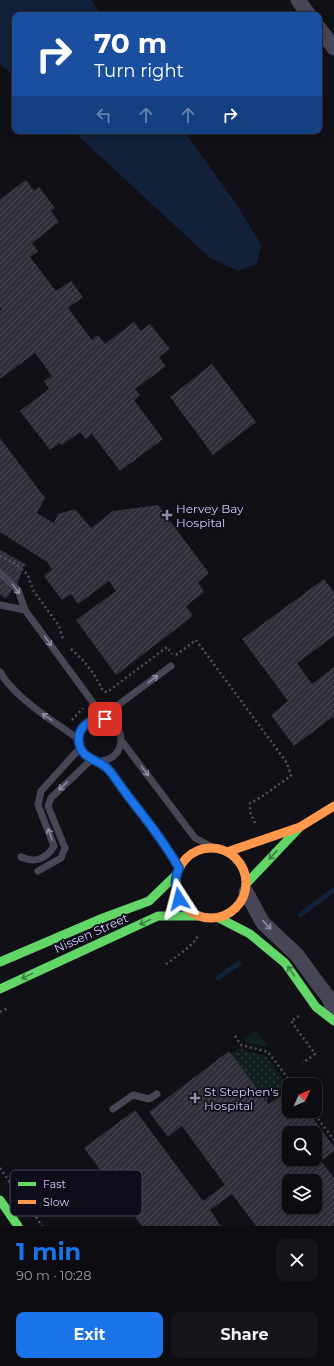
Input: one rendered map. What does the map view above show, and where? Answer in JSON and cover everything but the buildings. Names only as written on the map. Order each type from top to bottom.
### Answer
[{"type":"street","points":[[298,0],[307,12]]},
{"type":"street","points":[[322,32],[334,48]]},
{"type":"street","points":[[227,852],[300,827],[334,806]]},
{"type":"street","points":[[300,827],[246,888],[235,909],[219,918],[208,919],[196,916],[186,909],[179,899],[175,887],[177,872],[190,854],[202,849],[214,848],[227,852],[235,857],[241,865],[246,888],[264,923],[297,955],[329,998],[334,1014]]},
{"type":"street","name":"Nissen Street","points":[[0,962],[103,918],[149,901],[177,872]]},
{"type":"street","name":"Nissen Street","points":[[0,989],[158,916],[196,916]]},
{"type":"street","points":[[219,918],[260,941],[285,963],[316,1007],[334,1021]]},
{"type":"street","points":[[0,1200],[10,1214]]},
{"type":"street","points":[[11,1216],[18,1226]]},
{"type":"lane","points":[[0,573],[18,590],[25,610],[104,718],[117,727],[121,740],[195,838],[214,848]]},
{"type":"lane","points":[[0,605],[25,610]]},
{"type":"lane","points":[[171,666],[104,718],[87,722],[80,733],[79,739],[80,748],[87,756],[107,768],[164,842],[177,872]]},
{"type":"lane","points":[[0,672],[5,681],[41,713],[79,739]]},
{"type":"lane","points":[[38,871],[61,858],[65,848],[48,806],[50,798],[94,760],[104,760],[116,753],[121,740]]},
{"type":"lane","points":[[21,857],[30,861],[50,854],[54,846],[38,805],[41,791],[80,748]]},
{"type":"lane","points":[[306,992],[318,984]]},
{"type":"lane","points":[[113,1109],[133,1095],[149,1099],[157,1094]]},
{"type":"path","points":[[69,723],[85,706]]},
{"type":"path","points":[[166,964],[197,938],[199,931]]},
{"type":"path","points":[[301,1015],[291,1021],[315,1054],[303,1063]]},
{"type":"path","points":[[235,1036],[241,1044],[268,1052],[288,1078]]},
{"type":"path","points":[[317,1118],[334,1140]]},
{"type":"shaded area","points":[[256,1030],[269,1047],[246,1043],[244,1040]]},
{"type":"shaded area","points":[[239,1048],[244,1051],[266,1056],[282,1078],[282,1090],[267,1101],[231,1054]]},
{"type":"water","points":[[0,0],[91,0],[99,12],[12,12],[12,74],[0,64]]},
{"type":"water","points":[[76,134],[186,134],[237,205],[261,245],[257,264],[238,271],[210,258]]},
{"type":"waterway","points":[[300,915],[334,890]]},
{"type":"waterway","points":[[218,978],[239,963]]},
{"type":"traffic: fast","points":[[246,884],[298,829]]},
{"type":"traffic: fast","points":[[0,962],[103,918],[149,901],[176,875]]},
{"type":"traffic: fast","points":[[0,989],[158,916],[197,916]]},
{"type":"traffic: fast","points":[[219,918],[250,934],[285,963],[316,1007],[334,1021]]},
{"type":"traffic: fast","points":[[0,1200],[10,1214]]},
{"type":"traffic: fast","points":[[11,1216],[18,1226]]},
{"type":"traffic: slow","points":[[227,852],[300,827],[334,806]]},
{"type":"traffic: slow","points":[[204,848],[218,848],[231,854],[240,863],[244,869],[246,883],[244,897],[236,908],[225,916],[218,918],[204,918],[197,916],[186,908],[178,897],[176,890],[176,876],[178,869],[186,858],[197,850],[204,848]]},
{"type":"place","name":"Hervey Bay Hospital","points":[[167,515]]},
{"type":"place","name":"St Stephen's Hospital","points":[[195,1098]]},
{"type":"route","points":[[105,719],[99,718],[87,722],[80,733],[80,748],[87,756],[107,768],[164,842],[179,868],[176,875],[175,887],[179,899]]}]
